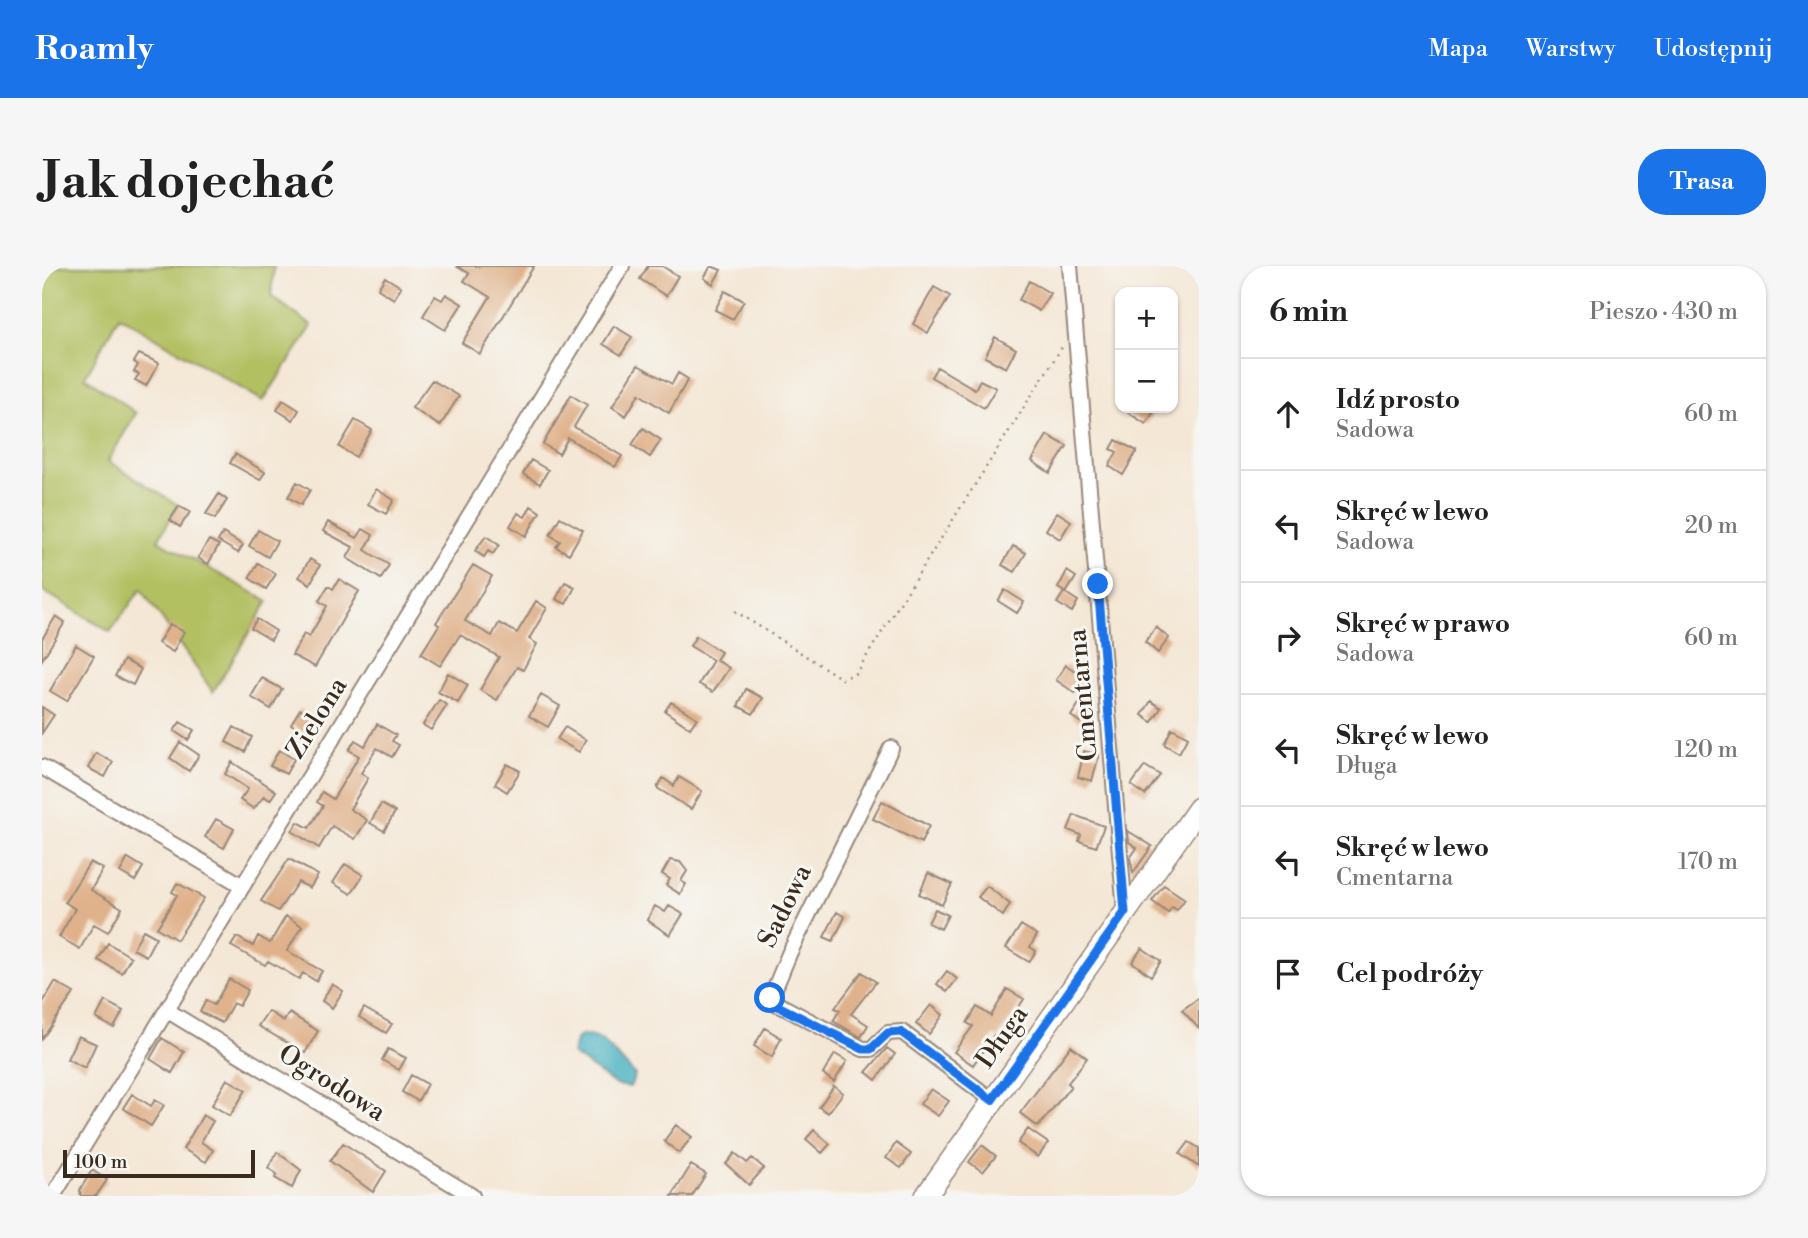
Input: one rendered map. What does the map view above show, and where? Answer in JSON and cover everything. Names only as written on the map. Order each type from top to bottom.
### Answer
[{"type":"street","name":"Zielona","points":[[53,1196],[622,266]]},
{"type":"street","name":"Cmentarna","points":[[1070,266],[1125,912]]},
{"type":"street","name":"Sadowa","points":[[891,748],[789,954],[770,1000],[863,1049],[871,1049],[888,1033],[901,1032],[992,1100]]},
{"type":"street","points":[[42,767],[243,886]]},
{"type":"street","name":"Długa","points":[[926,1196],[1199,808]]},
{"type":"street","name":"Ogrodowa","points":[[168,1010],[472,1196]]},
{"type":"path","points":[[735,611],[842,679],[856,673],[1075,327]]},
{"type":"green space","points":[[42,266],[274,266],[271,296],[312,326],[263,401],[119,316],[85,377],[136,413],[108,461],[178,505],[158,540],[268,601],[213,692],[141,589],[110,632],[42,590]]},
{"type":"water","points":[[584,1035],[602,1040],[635,1075],[630,1087],[616,1085],[572,1054],[577,1038]]},
{"type":"building","points":[[456,266],[534,266],[480,354],[462,343],[490,297],[464,281],[469,273]]},
{"type":"building","points":[[648,266],[662,266],[678,276],[666,296],[640,279]]},
{"type":"building","points":[[711,266],[721,270],[713,284],[704,278]]},
{"type":"building","points":[[385,277],[401,287],[394,299],[378,289]]},
{"type":"building","points":[[1029,281],[1050,293],[1039,311],[1019,300]]},
{"type":"building","points":[[934,287],[950,296],[928,333],[913,324]]},
{"type":"building","points":[[725,291],[744,301],[733,319],[715,310]]},
{"type":"building","points":[[446,294],[462,304],[445,330],[423,316],[435,296],[442,300]]},
{"type":"building","points":[[614,326],[632,337],[621,355],[603,344]]},
{"type":"building","points":[[995,337],[1016,349],[1006,368],[985,357]]},
{"type":"building","points":[[139,354],[159,363],[146,386],[135,380],[139,374],[134,372],[138,365],[134,362]]},
{"type":"building","points":[[638,365],[672,384],[678,373],[688,379],[669,413],[639,394],[626,416],[612,407]]},
{"type":"building","points":[[937,367],[975,389],[980,380],[996,388],[984,408],[931,377]]},
{"type":"building","points":[[432,380],[459,396],[440,426],[412,408]]},
{"type":"building","points":[[571,395],[587,405],[574,427],[622,456],[615,467],[568,438],[559,454],[543,444]]},
{"type":"building","points":[[283,400],[299,410],[293,420],[277,410]]},
{"type":"building","points":[[1129,413],[1153,413],[1146,424]]},
{"type":"building","points":[[355,420],[372,430],[356,457],[339,447]]},
{"type":"building","points":[[643,428],[661,440],[650,457],[632,445]]},
{"type":"building","points":[[1047,435],[1067,446],[1050,473],[1032,461]]},
{"type":"building","points":[[1116,440],[1137,451],[1123,475],[1109,466],[1117,452],[1111,449]]},
{"type":"building","points":[[235,454],[265,472],[260,480],[230,463]]},
{"type":"building","points":[[531,460],[548,470],[540,484],[523,474]]},
{"type":"building","points":[[297,482],[310,490],[301,505],[288,497]]},
{"type":"building","points":[[376,489],[394,500],[386,514],[368,504]]},
{"type":"building","points":[[219,494],[227,500],[215,519],[206,514]]},
{"type":"building","points":[[179,506],[190,512],[180,527],[170,520]]},
{"type":"building","points":[[531,506],[540,512],[526,536],[510,526],[518,513],[525,517]]},
{"type":"building","points":[[1057,512],[1071,521],[1060,539],[1046,530]]},
{"type":"building","points":[[560,517],[583,530],[569,554],[556,547],[560,541],[550,535]]},
{"type":"building","points":[[328,522],[357,538],[363,529],[373,535],[365,550],[389,565],[381,579],[347,558],[353,547],[323,531]]},
{"type":"building","points":[[258,530],[277,541],[268,557],[249,546]]},
{"type":"building","points":[[223,533],[243,545],[238,553],[218,541]]},
{"type":"building","points":[[486,536],[499,545],[493,554],[488,551],[484,557],[475,551]]},
{"type":"building","points":[[209,540],[219,545],[208,564],[198,558]]},
{"type":"building","points":[[1013,546],[1026,553],[1015,572],[1002,565]]},
{"type":"building","points":[[310,559],[320,565],[310,584],[299,577]]},
{"type":"building","points":[[258,563],[276,574],[266,589],[249,578]]},
{"type":"building","points":[[473,565],[492,576],[465,621],[492,636],[499,623],[517,633],[536,601],[547,608],[529,639],[537,644],[523,670],[517,667],[497,700],[480,690],[499,657],[460,635],[440,666],[421,654],[439,625],[436,623]]},
{"type":"building","points":[[1067,571],[1076,577],[1066,593],[1058,588]]},
{"type":"building","points":[[339,579],[359,591],[315,667],[292,655],[304,634],[309,637],[327,606],[319,601],[328,586],[333,589]]},
{"type":"building","points":[[565,582],[575,587],[566,604],[556,599]]},
{"type":"building","points":[[1005,590],[1024,602],[1017,613],[998,601]]},
{"type":"building","points":[[1064,592],[1078,601],[1072,612],[1057,603]]},
{"type":"building","points":[[56,616],[65,622],[42,660],[42,639]]},
{"type":"building","points":[[257,619],[276,631],[271,640],[251,628]]},
{"type":"building","points":[[170,624],[184,632],[173,652],[158,643]]},
{"type":"building","points":[[1156,627],[1169,638],[1158,653],[1145,642]]},
{"type":"building","points":[[696,636],[721,652],[716,660],[729,668],[713,692],[699,684],[713,660],[690,646]]},
{"type":"building","points":[[76,645],[94,656],[67,701],[50,691]]},
{"type":"building","points":[[124,660],[141,669],[133,685],[115,676]]},
{"type":"building","points":[[1066,665],[1086,678],[1075,693],[1056,680]]},
{"type":"building","points":[[448,673],[468,685],[458,703],[438,692]]},
{"type":"building","points":[[262,678],[282,689],[271,709],[251,697]]},
{"type":"building","points":[[746,689],[763,698],[753,714],[738,706]]},
{"type":"building","points":[[541,695],[560,706],[548,727],[529,716]]},
{"type":"building","points":[[1083,698],[1092,704],[1080,722],[1071,716]]},
{"type":"building","points":[[439,700],[447,705],[431,730],[423,725]]},
{"type":"building","points":[[1151,701],[1161,708],[1152,722],[1142,715]]},
{"type":"building","points":[[671,702],[697,718],[690,728],[665,711]]},
{"type":"building","points":[[42,707],[54,715],[42,733]]},
{"type":"building","points":[[300,709],[321,721],[312,737],[291,724]]},
{"type":"building","points":[[180,722],[194,730],[188,740],[174,731]]},
{"type":"building","points":[[377,724],[396,735],[392,741],[399,745],[392,757],[377,748],[361,773],[368,778],[350,809],[367,820],[355,839],[332,826],[319,848],[292,831],[298,822],[309,828],[323,806],[317,802],[322,792],[333,799],[359,756],[349,750],[355,740],[365,746]]},
{"type":"building","points":[[234,727],[252,737],[245,752],[226,742]]},
{"type":"building","points":[[565,727],[586,740],[579,752],[557,739]]},
{"type":"building","points":[[1172,728],[1188,737],[1179,753],[1164,744]]},
{"type":"building","points":[[180,742],[199,755],[189,771],[170,758]]},
{"type":"building","points":[[279,750],[294,759],[286,774],[270,766]]},
{"type":"building","points":[[1084,751],[1099,755],[1092,781],[1078,777]]},
{"type":"building","points":[[96,753],[113,762],[105,777],[88,768]]},
{"type":"building","points":[[232,762],[276,791],[270,800],[264,796],[254,809],[240,800],[248,789],[225,774]]},
{"type":"building","points":[[507,764],[520,771],[507,792],[495,784]]},
{"type":"building","points":[[1145,766],[1160,775],[1145,795],[1131,785]]},
{"type":"building","points":[[679,777],[702,791],[691,809],[657,788],[663,778],[674,786]]},
{"type":"building","points":[[882,801],[929,826],[921,843],[873,819]]},
{"type":"building","points":[[381,804],[395,812],[384,831],[370,823]]},
{"type":"building","points":[[1074,815],[1104,826],[1096,847],[1079,841],[1081,835],[1068,830]]},
{"type":"building","points":[[216,819],[234,829],[224,848],[205,837]]},
{"type":"building","points":[[1128,831],[1152,846],[1133,873],[1130,858],[1137,848],[1129,842]]},
{"type":"building","points":[[128,858],[143,867],[135,881],[120,872]]},
{"type":"building","points":[[289,859],[318,875],[310,888],[298,882],[278,911],[261,901]]},
{"type":"building","points":[[670,860],[680,862],[687,871],[681,881],[686,884],[680,894],[666,885],[670,879],[662,874]]},
{"type":"building","points":[[90,862],[103,869],[91,890],[122,908],[108,932],[94,924],[80,949],[59,937],[75,909],[65,902]]},
{"type":"building","points":[[345,864],[363,875],[351,894],[333,883]]},
{"type":"building","points":[[928,873],[952,884],[942,905],[919,894]]},
{"type":"building","points":[[177,883],[204,898],[177,940],[157,928],[177,895],[172,892]]},
{"type":"building","points":[[1164,885],[1185,899],[1177,910],[1172,907],[1168,913],[1152,901]]},
{"type":"building","points":[[987,886],[1010,904],[1003,916],[978,897]]},
{"type":"building","points":[[655,906],[665,912],[669,906],[683,914],[670,935],[647,920]]},
{"type":"building","points":[[935,909],[948,915],[941,929],[928,923]]},
{"type":"building","points":[[837,912],[845,917],[833,941],[824,937]]},
{"type":"building","points":[[286,916],[302,926],[287,951],[322,971],[316,981],[303,973],[299,979],[268,961],[265,965],[231,946],[237,937],[253,946],[258,936],[270,943]]},
{"type":"building","points":[[1021,925],[1037,935],[1030,947],[1036,951],[1029,962],[1006,948]]},
{"type":"building","points":[[143,930],[156,937],[146,956],[133,949]]},
{"type":"building","points":[[108,943],[131,957],[122,973],[98,960]]},
{"type":"building","points":[[1142,948],[1161,961],[1151,976],[1132,962]]},
{"type":"building","points":[[947,971],[957,979],[947,992],[937,984]]},
{"type":"building","points":[[862,972],[876,982],[851,1014],[868,1025],[861,1037],[833,1021],[840,1010],[835,1008]]},
{"type":"building","points":[[229,979],[248,990],[239,1006],[233,1003],[222,1023],[200,1012],[206,1000],[214,1005]]},
{"type":"building","points":[[55,982],[74,993],[42,1039],[42,1004]]},
{"type":"building","points":[[332,984],[343,991],[332,1008],[322,1001]]},
{"type":"building","points":[[1007,989],[1024,999],[998,1038],[994,1035],[973,1065],[954,1052],[973,1026],[967,1023],[977,1007],[991,1016]]},
{"type":"building","points":[[1199,998],[1199,1029],[1182,1010]]},
{"type":"building","points":[[105,1001],[123,1011],[114,1028],[96,1018]]},
{"type":"building","points":[[931,1005],[943,1015],[929,1034],[916,1024]]},
{"type":"building","points":[[364,1008],[392,1024],[386,1033],[359,1017]]},
{"type":"building","points":[[268,1011],[284,1021],[289,1013],[318,1031],[305,1053],[258,1026]]},
{"type":"building","points":[[765,1028],[781,1038],[772,1057],[754,1046]]},
{"type":"building","points":[[78,1036],[96,1044],[85,1068],[67,1059]]},
{"type":"building","points":[[162,1038],[184,1052],[172,1073],[150,1059]]},
{"type":"building","points":[[1071,1046],[1087,1058],[1068,1083],[1071,1086],[1038,1127],[1020,1113]]},
{"type":"building","points":[[887,1048],[895,1054],[876,1080],[866,1072]]},
{"type":"building","points":[[388,1049],[406,1058],[399,1070],[382,1060]]},
{"type":"building","points":[[835,1054],[847,1061],[834,1082],[823,1074]]},
{"type":"building","points":[[411,1075],[427,1084],[418,1101],[402,1092]]},
{"type":"building","points":[[227,1079],[246,1090],[230,1116],[212,1105]]},
{"type":"building","points":[[834,1086],[843,1093],[828,1113],[819,1107]]},
{"type":"building","points":[[931,1089],[949,1101],[938,1116],[920,1104]]},
{"type":"building","points":[[132,1094],[151,1106],[155,1100],[164,1105],[151,1126],[123,1108]]},
{"type":"building","points":[[203,1115],[213,1121],[201,1142],[213,1150],[206,1162],[183,1149]]},
{"type":"building","points":[[676,1125],[692,1137],[679,1153],[664,1141]]},
{"type":"building","points":[[1028,1129],[1048,1143],[1038,1157],[1018,1143]]},
{"type":"building","points":[[814,1130],[830,1144],[822,1153],[806,1139]]},
{"type":"building","points":[[1189,1142],[1199,1148],[1199,1167],[1180,1154]]},
{"type":"building","points":[[343,1143],[386,1171],[373,1192],[330,1161]]},
{"type":"building","points":[[896,1143],[911,1154],[901,1168],[886,1158]]},
{"type":"building","points":[[982,1145],[996,1156],[983,1172],[969,1162]]},
{"type":"building","points":[[277,1152],[301,1170],[292,1188],[275,1178],[277,1174],[268,1168]]},
{"type":"building","points":[[735,1153],[747,1163],[752,1158],[764,1168],[749,1185],[726,1164]]},
{"type":"building","points":[[691,1165],[706,1174],[692,1196],[672,1196]]},
{"type":"building","points":[[92,1170],[107,1180],[96,1196],[81,1196],[80,1190]]},
{"type":"route","points":[[770,998],[774,1004],[866,1050],[874,1047],[888,1033],[901,1032],[992,1100],[1125,912],[1098,584]]}]
